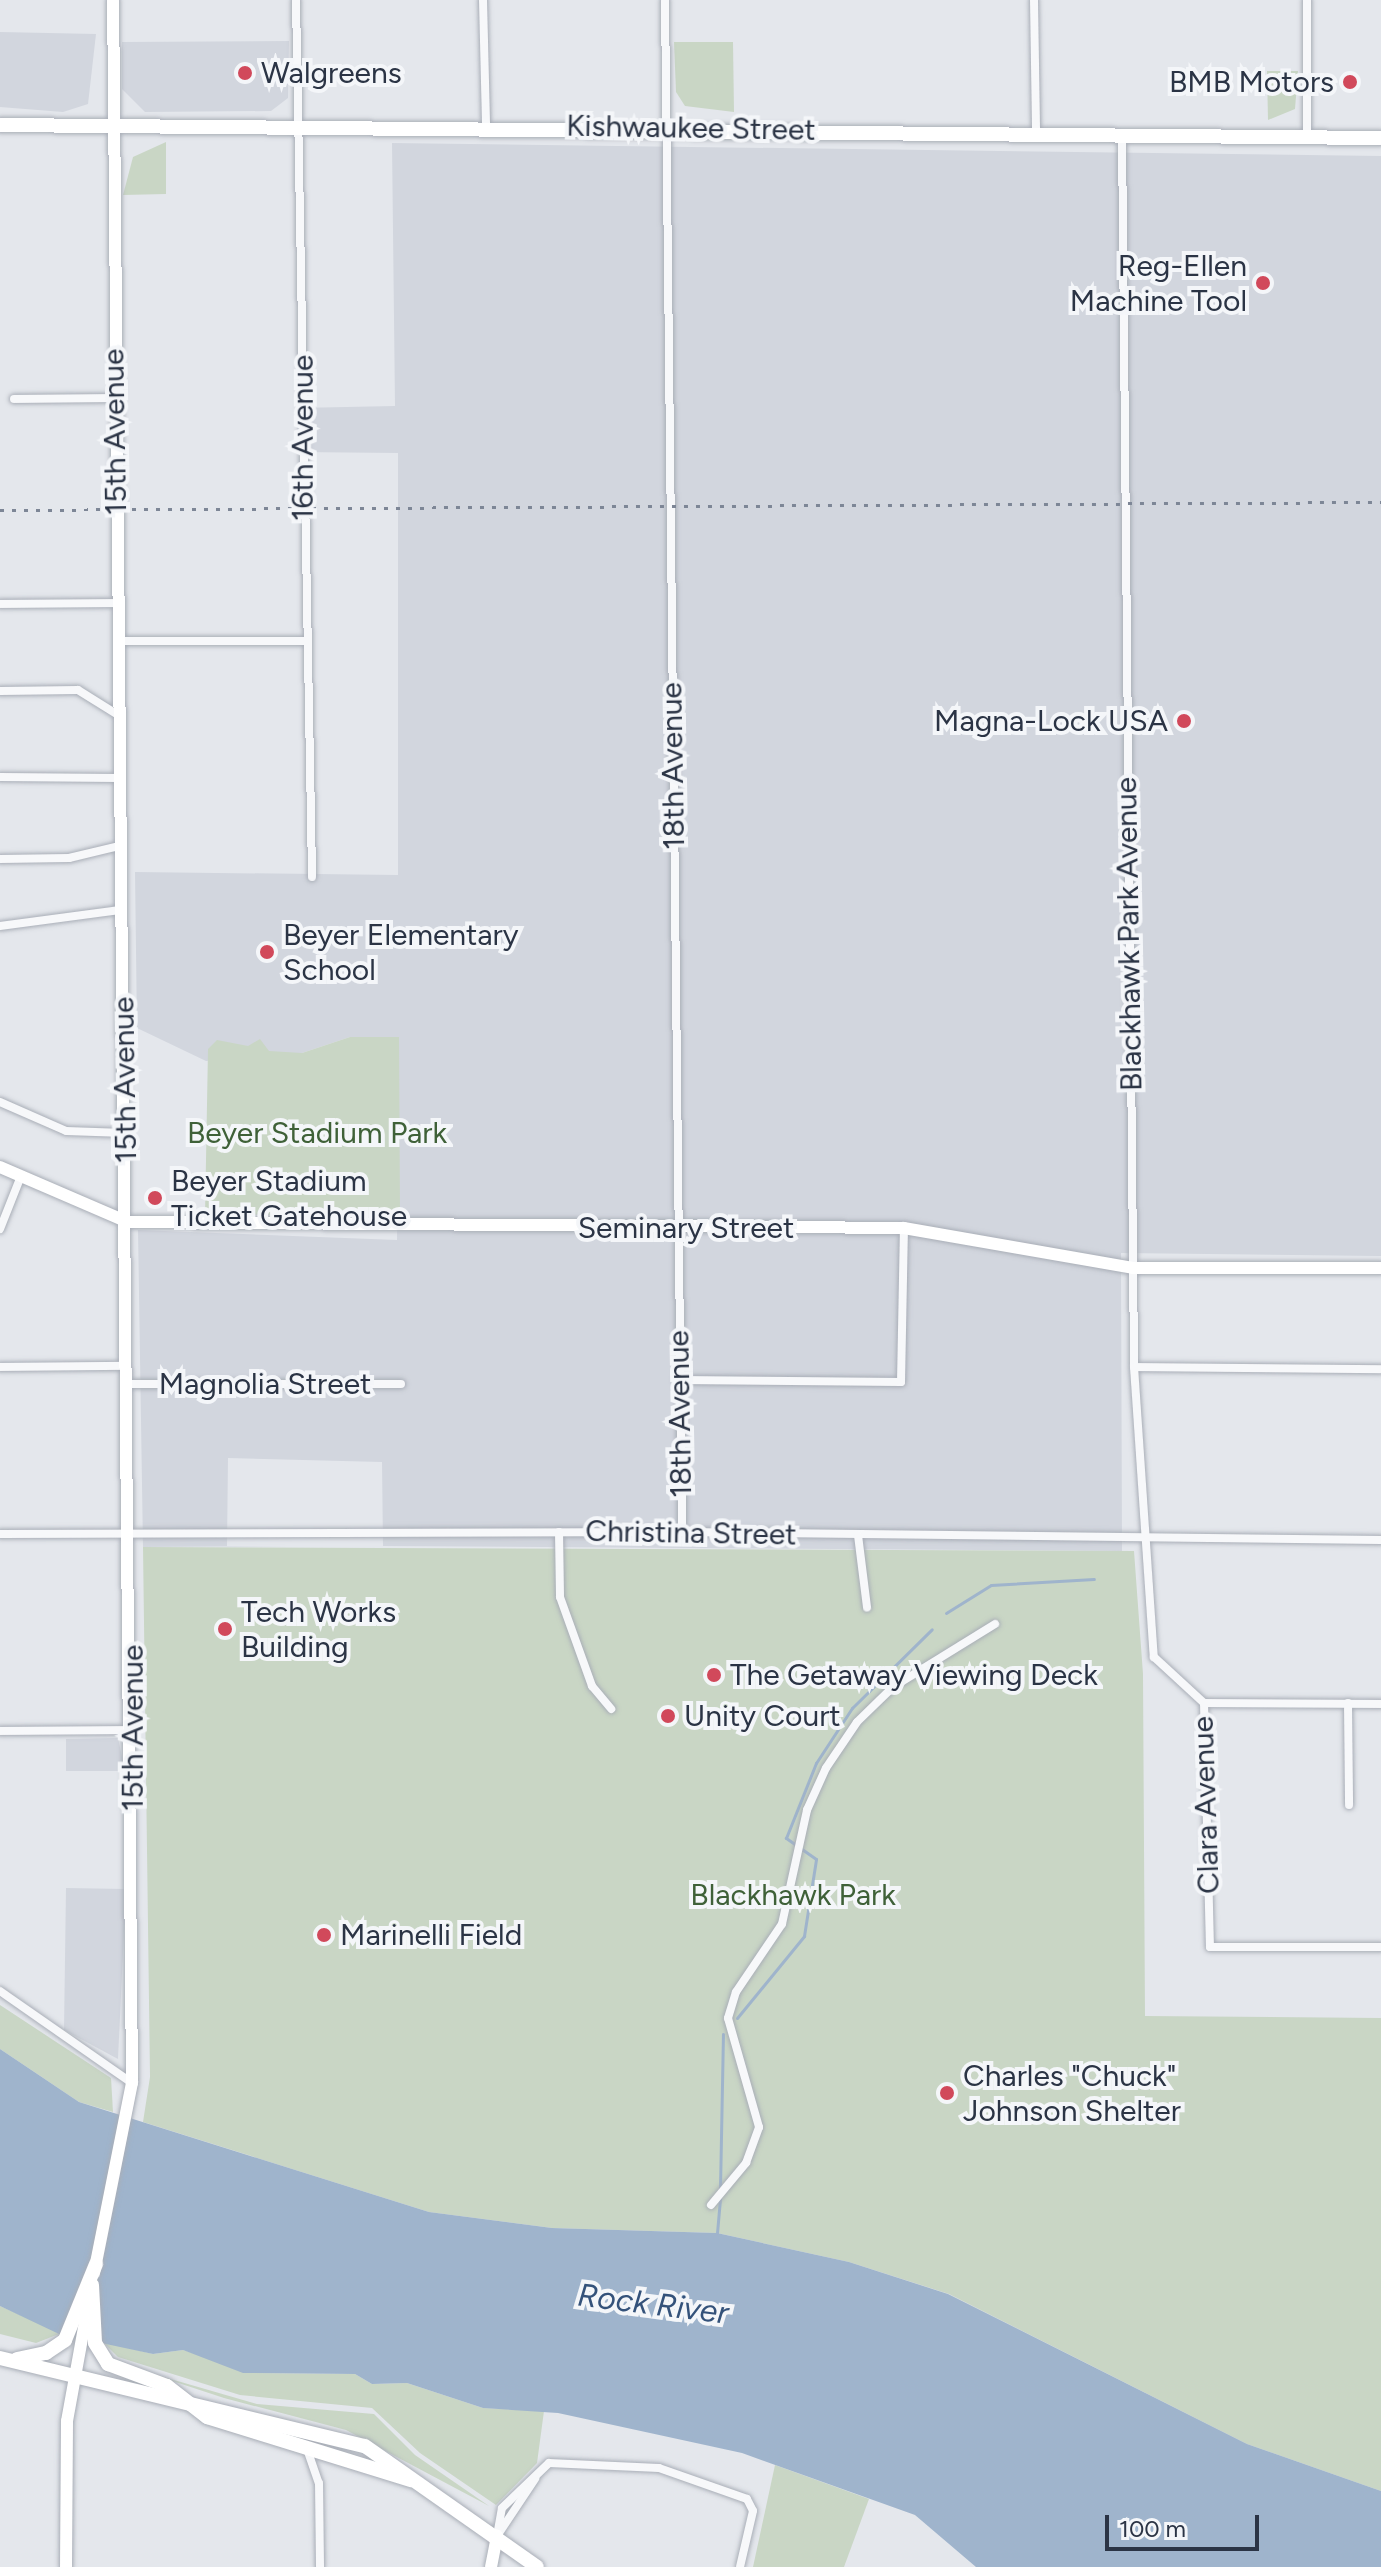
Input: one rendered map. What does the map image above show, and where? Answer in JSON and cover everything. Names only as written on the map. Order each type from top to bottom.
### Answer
[{"type":"main road","name":"15th Avenue","points":[[66,2567],[73,2377],[132,2083],[132,1536],[113,398],[113,0]]},
{"type":"main road","name":"Kishwaukee Street","points":[[0,125],[666,127],[1381,138]]},
{"type":"main road","name":"Seminary Street","points":[[0,1167],[128,1222],[904,1228],[1133,1268],[1381,1268]]},
{"type":"main road","points":[[1,2358],[36,2356],[59,2344],[96,2264]]},
{"type":"main road","points":[[92,2285],[99,2351],[117,2369],[167,2386],[185,2405],[422,2484]]},
{"type":"main road","points":[[1,2358],[185,2405],[344,2438],[422,2484],[537,2567]]},
{"type":"main road","points":[[491,2567],[497,2536]]},
{"type":"street","name":"16th Avenue","points":[[296,0],[301,125],[305,641],[312,877]]},
{"type":"street","points":[[483,0],[486,126]]},
{"type":"street","name":"18th Avenue","points":[[665,0],[682,1532]]},
{"type":"street","points":[[1034,0],[1036,134]]},
{"type":"street","points":[[1307,0],[1307,136]]},
{"type":"street","name":"Blackhawk Park Avenue","points":[[1122,134],[1134,1367],[1144,1541]]},
{"type":"street","points":[[14,399],[113,398]]},
{"type":"street","points":[[0,604],[117,603]]},
{"type":"street","points":[[117,641],[305,641]]},
{"type":"street","points":[[0,691],[78,690],[118,715]]},
{"type":"street","points":[[0,777],[118,778]]},
{"type":"street","points":[[0,859],[69,858],[119,846]]},
{"type":"street","points":[[0,926],[120,910]]},
{"type":"street","points":[[0,1102],[66,1131],[127,1133]]},
{"type":"street","points":[[0,1229],[21,1176]]},
{"type":"street","points":[[679,1380],[901,1382],[904,1228]]},
{"type":"street","name":"Magnolia Street","points":[[0,1367],[129,1366]]},
{"type":"street","points":[[1134,1367],[1381,1369]]},
{"type":"street","name":"Magnolia Street","points":[[129,1384],[401,1384]]},
{"type":"street","points":[[559,1532],[560,1597],[592,1686],[611,1709]]},
{"type":"street","name":"Christina Street","points":[[0,1534],[682,1532],[1144,1541],[1381,1540]]},
{"type":"street","points":[[858,1535],[867,1607]]},
{"type":"street","name":"Clara Avenue","points":[[1144,1541],[1154,1657],[1204,1703],[1210,1947],[1381,1947]]},
{"type":"street","points":[[711,2205],[746,2163],[759,2127],[728,2018],[736,1992],[782,1924],[807,1810],[826,1768],[857,1722],[893,1687],[995,1624]]},
{"type":"street","points":[[1204,1703],[1381,1704]]},
{"type":"street","points":[[1348,1703],[1349,1805]]},
{"type":"street","points":[[0,1731],[133,1730]]},
{"type":"street","points":[[0,1991],[132,2083]]},
{"type":"street","points":[[301,2442],[319,2483],[320,2567]]},
{"type":"street","points":[[319,2483],[329,2461],[345,2456]]},
{"type":"street","points":[[497,2536],[502,2508],[558,2460],[659,2468],[736,2490],[753,2511],[740,2567]]},
{"type":"street","points":[[497,2536],[535,2478]]},
{"type":"shaded area","points":[[0,32],[96,34],[88,104],[63,112],[0,107]]},
{"type":"shaded area","points":[[289,41],[288,98],[271,111],[145,112],[122,89],[122,42]]},
{"type":"shaded area","points":[[392,143],[1381,156],[1381,1256],[1121,1253],[1122,1551],[383,1546],[382,1462],[228,1458],[227,1546],[289,1546],[143,1547],[138,1230],[397,1240],[399,1038],[350,1037],[302,1053],[206,1061],[137,1028],[135,872],[398,875],[398,453],[297,452],[297,408],[395,406]]},
{"type":"shaded area","points":[[118,1738],[125,1771],[66,1771],[66,1739]]},
{"type":"shaded area","points":[[66,1888],[126,1889],[118,2059],[64,2030]]},
{"type":"green space","points":[[674,42],[733,42],[734,112],[685,106],[676,92]]},
{"type":"green space","points":[[1267,71],[1298,71],[1295,109],[1268,120]]},
{"type":"green space","points":[[166,142],[166,194],[123,195],[133,157]]},
{"type":"green space","name":"Beyer Stadium Park","points":[[350,1037],[399,1037],[400,1214],[205,1215],[208,1049],[217,1040],[248,1046],[260,1039],[269,1051],[302,1053]]},
{"type":"green space","name":"Blackhawk Park","points":[[143,1547],[1134,1551],[1143,1674],[1145,2016],[1381,2018],[1381,2491],[1247,2444],[949,2294],[849,2262],[717,2233],[552,2228],[429,2212],[143,2122],[150,2077]]},
{"type":"green space","points":[[0,2005],[111,2078],[113,2112],[79,2102],[0,2049]]},
{"type":"green space","points":[[0,2306],[59,2334],[36,2343],[0,2334]]},
{"type":"green space","points":[[103,2342],[153,2354],[183,2350],[255,2373],[355,2374],[372,2384],[407,2383],[483,2408],[544,2411],[537,2463],[496,2505],[420,2453],[372,2408],[240,2395],[118,2357]]},
{"type":"green space","points":[[136,2369],[257,2404],[374,2414],[415,2455],[489,2506],[346,2430],[224,2398]]},
{"type":"green space","points":[[775,2465],[869,2499],[844,2567],[753,2567]]},
{"type":"water","name":"Rock River","points":[[0,2049],[79,2102],[429,2212],[552,2228],[717,2233],[849,2262],[948,2294],[1247,2444],[1381,2491],[1381,2567],[976,2567],[915,2515],[742,2453],[558,2413],[483,2408],[407,2383],[372,2384],[355,2374],[243,2373],[183,2350],[153,2354],[59,2334],[0,2306]]},
{"type":"waterway","points":[[946,1613],[991,1585],[1094,1579]]},
{"type":"waterway","points":[[737,2018],[804,1936],[816,1859],[786,1838],[816,1763],[852,1708],[932,1629]]},
{"type":"waterway","points":[[720,2189],[723,2034]]},
{"type":"waterway","points":[[717,2233],[720,2197]]},
{"type":"railway","points":[[0,510],[1381,502]]},
{"type":"place","name":"Walgreens","points":[[245,73]]},
{"type":"place","name":"BMB Motors","points":[[1350,82]]},
{"type":"place","name":"Reg-Ellen Machine Tool","points":[[1263,283]]},
{"type":"place","name":"Magna-Lock USA","points":[[1184,721]]},
{"type":"place","name":"Beyer Elementary School","points":[[267,952]]},
{"type":"place","name":"Beyer Stadium Ticket Gatehouse","points":[[155,1198]]},
{"type":"place","name":"Tech Works Building","points":[[225,1629]]},
{"type":"place","name":"The Getaway Viewing Deck","points":[[714,1675]]},
{"type":"place","name":"Unity Court","points":[[668,1716]]},
{"type":"place","name":"Marinelli Field","points":[[324,1935]]},
{"type":"place","name":"Charles \"Chuck\" Johnson Shelter","points":[[947,2093]]}]
